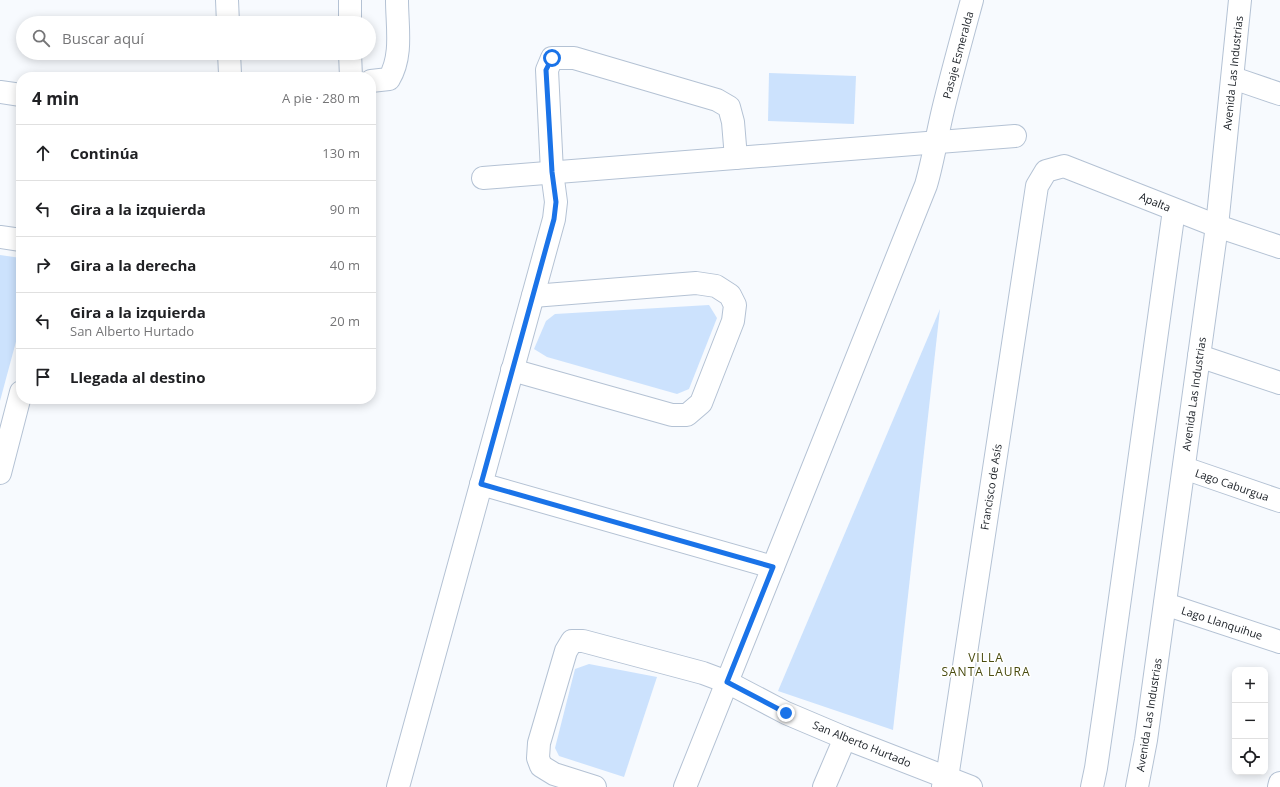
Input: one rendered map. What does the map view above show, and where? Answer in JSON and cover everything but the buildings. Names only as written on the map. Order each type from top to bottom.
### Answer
[{"type":"street","points":[[227,0],[228,16]]},
{"type":"street","points":[[350,0],[350,16]]},
{"type":"street","points":[[376,80],[389,79],[395,70],[398,56],[397,0]]},
{"type":"street","name":"Pasaje Esmeralda","points":[[685,787],[926,185],[972,0]]},
{"type":"street","name":"Avenida Las Industrias","points":[[1137,787],[1146,740],[1217,226],[1240,0]]},
{"type":"street","points":[[398,787],[554,219],[556,202],[552,172],[546,70],[552,58],[574,58],[717,100],[729,107],[733,122],[736,158]]},
{"type":"street","points":[[229,60],[230,72]]},
{"type":"street","points":[[350,60],[351,72]]},
{"type":"street","points":[[1233,78],[1280,94]]},
{"type":"street","points":[[0,92],[16,94]]},
{"type":"street","points":[[483,178],[1015,136]]},
{"type":"street","name":"Apalta","points":[[1037,186],[1046,171],[1064,166],[1174,210],[1280,247]]},
{"type":"street","name":"Francisco de Asís","points":[[945,783],[1037,186]]},
{"type":"street","points":[[1092,787],[1106,699],[1174,210]]},
{"type":"street","points":[[0,237],[16,239]]},
{"type":"street","points":[[512,370],[672,415],[688,415],[701,404],[733,321],[734,305],[730,295],[716,286],[696,283],[533,296]]},
{"type":"street","points":[[1199,356],[1280,383]]},
{"type":"street","points":[[0,473],[3,451],[17,404]]},
{"type":"street","name":"Lago Caburgua","points":[[1184,468],[1280,501]]},
{"type":"street","points":[[481,484],[773,567]]},
{"type":"street","name":"Lago Llanquihue","points":[[1165,604],[1280,642]]},
{"type":"street","name":"San Alberto Hurtado","points":[[595,787],[554,774],[540,766],[538,758],[539,743],[563,659],[572,641],[583,641],[704,673],[727,682],[786,713],[945,783],[971,787]]},
{"type":"street","points":[[824,787],[845,738]]},
{"type":"street","points":[[1279,787],[1280,783]]},
{"type":"shaded area","points":[[769,73],[856,76],[854,124],[768,121]]},
{"type":"shaded area","points":[[0,255],[16,257],[16,342],[0,401]]},
{"type":"shaded area","points":[[709,305],[717,318],[689,389],[677,394],[547,357],[534,349],[546,321],[555,314]]},
{"type":"shaded area","points":[[940,309],[893,730],[778,691]]},
{"type":"shaded area","points":[[589,664],[657,677],[624,777],[559,756],[555,748],[575,669]]},
{"type":"district","name":"VILLA SANTA LAURA","points":[[986,665]]},
{"type":"route","points":[[552,58],[546,70],[552,172],[556,202],[554,219],[481,484],[773,567],[727,682],[786,713]]}]
